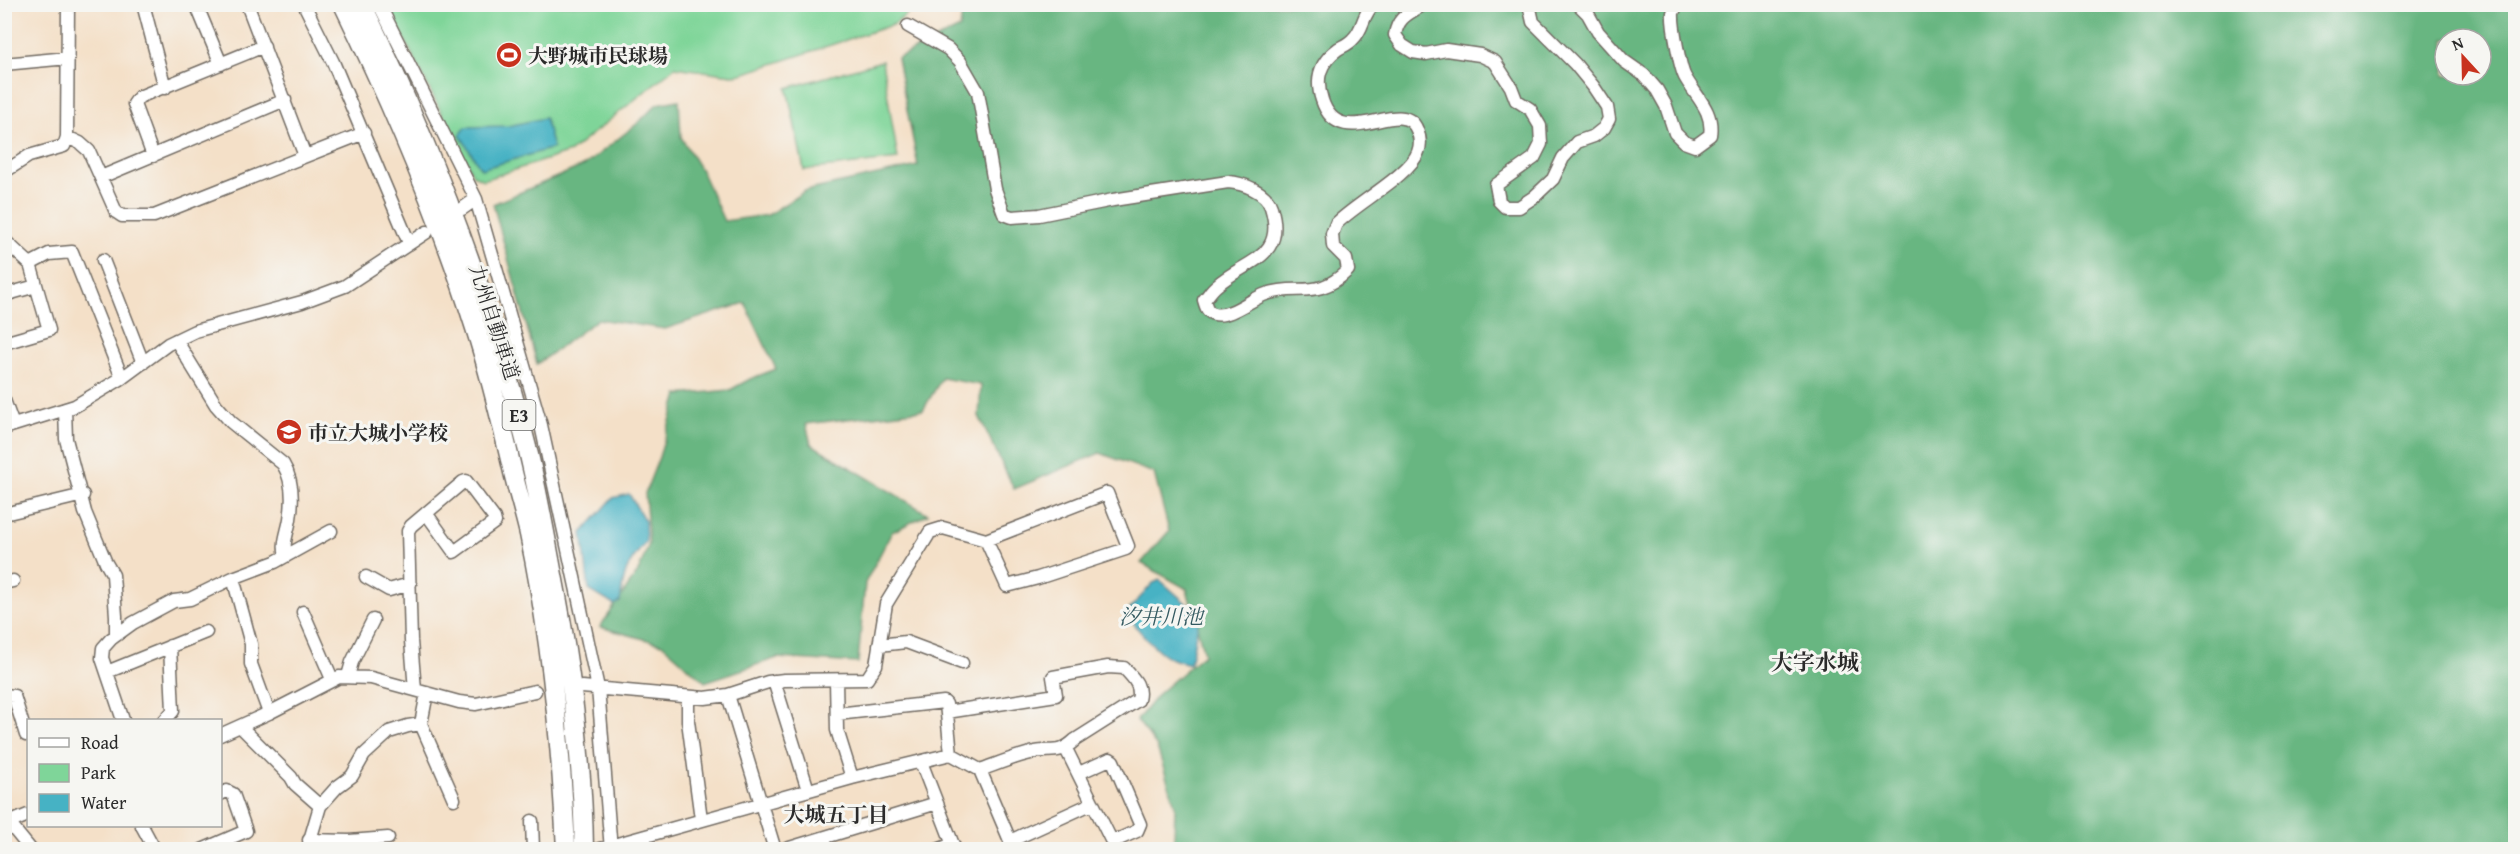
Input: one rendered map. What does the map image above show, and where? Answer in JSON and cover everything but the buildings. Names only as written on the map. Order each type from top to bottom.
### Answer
[{"type":"highway","name":"九州自動車道","points":[[343,4],[394,116],[442,232],[476,329],[497,402],[529,533],[543,608],[560,751],[566,849]]},
{"type":"highway","name":"九州自動車道","points":[[362,4],[428,148],[500,350],[530,457],[561,619],[577,742],[584,849]]},
{"type":"highway","points":[[543,608],[544,651],[556,750],[559,849]]},
{"type":"street","points":[[4,172],[29,156],[64,147],[68,137],[68,4]]},
{"type":"street","points":[[143,4],[165,88]]},
{"type":"street","points":[[196,4],[221,64]]},
{"type":"street","points":[[247,4],[305,156]]},
{"type":"street","points":[[304,4],[333,62],[409,243]]},
{"type":"street","points":[[380,4],[476,199],[541,425],[598,688],[612,847]]},
{"type":"street","points":[[908,26],[948,49],[960,61],[978,92],[995,189],[1004,214],[1012,217],[1039,215],[1203,185],[1238,183],[1254,190],[1269,202],[1275,220],[1274,237],[1264,255],[1215,286],[1204,300],[1207,310],[1212,314],[1222,315],[1266,294],[1308,291],[1335,283],[1348,270],[1346,259],[1333,246],[1332,234],[1336,224],[1404,170],[1414,159],[1420,140],[1417,128],[1411,120],[1400,116],[1388,117],[1376,123],[1348,124],[1336,120],[1325,110],[1317,86],[1321,66],[1328,57],[1352,41],[1359,33],[1368,9],[1374,4]]},
{"type":"street","points":[[1424,4],[1402,17],[1397,25],[1395,35],[1402,45],[1413,52],[1426,54],[1446,50],[1480,55],[1495,62],[1516,99],[1530,109],[1540,126],[1541,144],[1534,158],[1496,185],[1499,201],[1505,207],[1519,207],[1534,197],[1553,179],[1563,158],[1577,142],[1594,136],[1604,128],[1609,119],[1607,107],[1593,86],[1575,64],[1533,22],[1529,4]]},
{"type":"street","points":[[1578,4],[1588,14],[1598,32],[1624,61],[1644,75],[1657,90],[1666,106],[1675,133],[1684,142],[1695,146],[1710,135],[1712,124],[1706,107],[1684,76],[1681,66],[1673,13],[1677,4]]},
{"type":"street","points":[[153,156],[134,104],[138,98],[264,46]]},
{"type":"street","points":[[4,64],[68,58]]},
{"type":"street","points":[[101,177],[285,100]]},
{"type":"street","points":[[68,137],[80,142],[89,151],[116,212],[122,216],[154,216],[364,133]]},
{"type":"street","points":[[462,209],[476,199]]},
{"type":"street","points":[[4,400],[9,426],[65,409],[122,378],[176,340],[195,331],[326,294],[361,276],[427,232]]},
{"type":"street","points":[[4,240],[30,264],[49,330],[4,344]]},
{"type":"street","points":[[30,264],[49,254],[72,252],[122,378]]},
{"type":"street","points":[[103,260],[143,363]]},
{"type":"street","points":[[4,295],[36,286]]},
{"type":"street","points":[[176,340],[216,405],[231,423],[283,464],[288,471],[292,491],[291,518],[284,543],[286,556]]},
{"type":"street","points":[[65,409],[66,439],[86,512],[105,564],[113,574],[116,635]]},
{"type":"street","points":[[426,513],[454,552],[495,522],[466,481],[426,513],[408,531],[411,641],[421,692],[421,724],[454,800]]},
{"type":"street","points":[[582,687],[705,699],[728,695],[774,681],[867,680],[876,665],[886,604],[930,532],[943,528],[986,540],[1107,493],[1128,546],[1126,549],[1007,586],[986,540]]},
{"type":"street","points":[[4,514],[82,495]]},
{"type":"street","points":[[123,719],[101,653],[116,635],[174,601],[190,599],[233,578],[260,569],[331,531]]},
{"type":"street","points":[[233,578],[251,644],[250,664],[269,713]]},
{"type":"street","points":[[366,578],[389,590],[410,584]]},
{"type":"street","points":[[303,612],[332,679]]},
{"type":"street","points":[[348,676],[352,662],[373,620]]},
{"type":"street","points":[[107,672],[206,632]]},
{"type":"street","points":[[879,645],[906,642],[962,663]]},
{"type":"street","points":[[166,719],[173,711],[170,646]]},
{"type":"street","points":[[947,712],[1056,695],[1053,677],[1108,667],[1124,668],[1137,682],[1138,700],[1075,740],[1066,749],[1034,752],[980,770]]},
{"type":"street","points":[[222,734],[269,713],[332,679],[348,676],[371,678],[476,704],[535,691]]},
{"type":"street","points":[[836,680],[837,730],[852,778]]},
{"type":"street","points":[[774,681],[808,790]]},
{"type":"street","points":[[4,695],[14,696],[26,735]]},
{"type":"street","points":[[728,695],[775,849]]},
{"type":"street","points":[[688,698],[688,721],[701,819]]},
{"type":"street","points":[[837,714],[944,702],[951,754]]},
{"type":"street","points":[[388,838],[308,844],[320,806],[337,787],[352,776],[364,755],[389,732],[421,724]]},
{"type":"street","points":[[240,726],[291,777],[295,784],[320,806]]},
{"type":"street","points":[[1066,749],[1114,844],[1119,839],[1137,831],[1140,824],[1113,761],[1110,759],[1079,773]]},
{"type":"street","points":[[596,849],[612,847],[701,819],[852,778],[951,754],[980,770],[1012,845],[1093,803]]},
{"type":"street","points":[[921,762],[954,847],[937,849]]},
{"type":"street","points":[[202,849],[246,831],[234,794],[227,791],[222,793]]},
{"type":"street","points":[[783,849],[937,803]]},
{"type":"street","points":[[27,815],[6,821],[31,849]]},
{"type":"street","points":[[531,821],[534,849]]},
{"type":"street","points":[[144,827],[155,849]]},
{"type":"green space","points":[[387,5],[917,5],[895,24],[742,74],[732,75],[675,67],[570,152],[483,180],[473,175]]},
{"type":"green space","points":[[963,5],[2515,5],[2515,849],[1164,849],[1174,841],[1175,805],[1157,747],[1137,720],[1159,693],[1204,654],[1187,589],[1141,563],[1169,531],[1154,473],[1100,453],[1014,489],[979,416],[981,385],[942,378],[923,410],[806,424],[811,444],[928,514],[892,532],[865,583],[858,663],[777,658],[705,682],[662,644],[600,627],[638,572],[649,544],[645,493],[678,395],[730,390],[776,369],[745,303],[665,329],[598,319],[537,364],[493,204],[585,165],[638,123],[657,104],[679,100],[681,137],[701,170],[724,221],[768,215],[805,191],[918,166],[897,58],[960,28]]},
{"type":"green space","points":[[882,61],[898,159],[804,170],[787,88]]},
{"type":"water","points":[[545,118],[553,148],[481,169],[460,135],[466,127],[508,126]]},
{"type":"water","points":[[629,494],[645,521],[646,542],[630,563],[623,583],[620,602],[614,605],[589,590],[582,533],[613,498]]},
{"type":"water","name":"汐井川池","points":[[1160,580],[1187,604],[1188,609],[1198,611],[1199,619],[1190,664],[1172,659],[1160,651],[1139,631],[1130,617],[1128,611],[1153,583]]},
{"type":"place","name":"大野城市民球場","points":[[509,55]]},
{"type":"place","name":"市立大城小学校","points":[[289,432]]},
{"type":"district","name":"大字水城","points":[[1815,662]]},
{"type":"district","name":"大城五丁目","points":[[836,814]]}]
